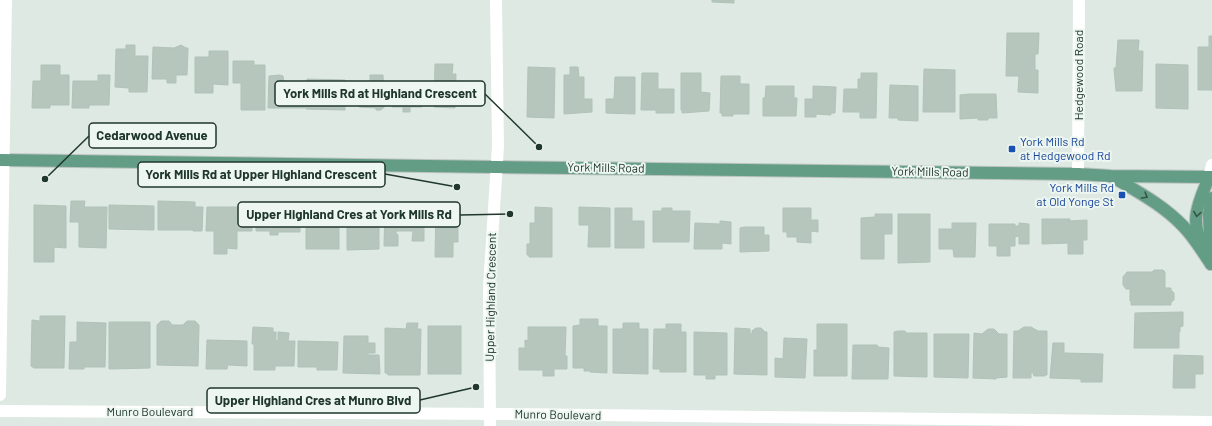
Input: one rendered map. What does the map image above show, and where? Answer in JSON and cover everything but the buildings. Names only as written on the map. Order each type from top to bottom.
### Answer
[{"type":"main road","name":"York Mills Road","points":[[2,160],[1211,177]]},
{"type":"main road","points":[[1111,176],[1154,201],[1166,211],[1184,227],[1212,265]]},
{"type":"main road","points":[[1211,177],[1196,215],[1197,234],[1212,265]]},
{"type":"main road","points":[[1212,198],[1209,214],[1212,265]]},
{"type":"street","points":[[0,395],[2,160],[6,0]]},
{"type":"street","name":"Upper Highland Crescent","points":[[490,420],[489,287],[498,146],[496,0]]},
{"type":"street","name":"Hedgewood Road","points":[[1078,174],[1080,0]]},
{"type":"street","points":[[1211,177],[1212,165]]},
{"type":"street","name":"Munro Boulevard","points":[[0,411],[490,420],[1212,422]]},
{"type":"place","name":"York Mills Rd at Highland Crescent","points":[[539,147]]},
{"type":"place","name":"York Mills Rd at Hedgewood Rd","points":[[1012,149]]},
{"type":"place","name":"Cedarwood Avenue","points":[[45,179]]},
{"type":"place","name":"York Mills Rd at Upper Highland Crescent","points":[[457,187]]},
{"type":"place","name":"York Mills Rd at Old Yonge St","points":[[1122,195]]},
{"type":"place","name":"Upper Highland Cres at York Mills Rd","points":[[510,214]]},
{"type":"place","name":"Upper Highland Cres at Munro Blvd","points":[[476,387]]}]
